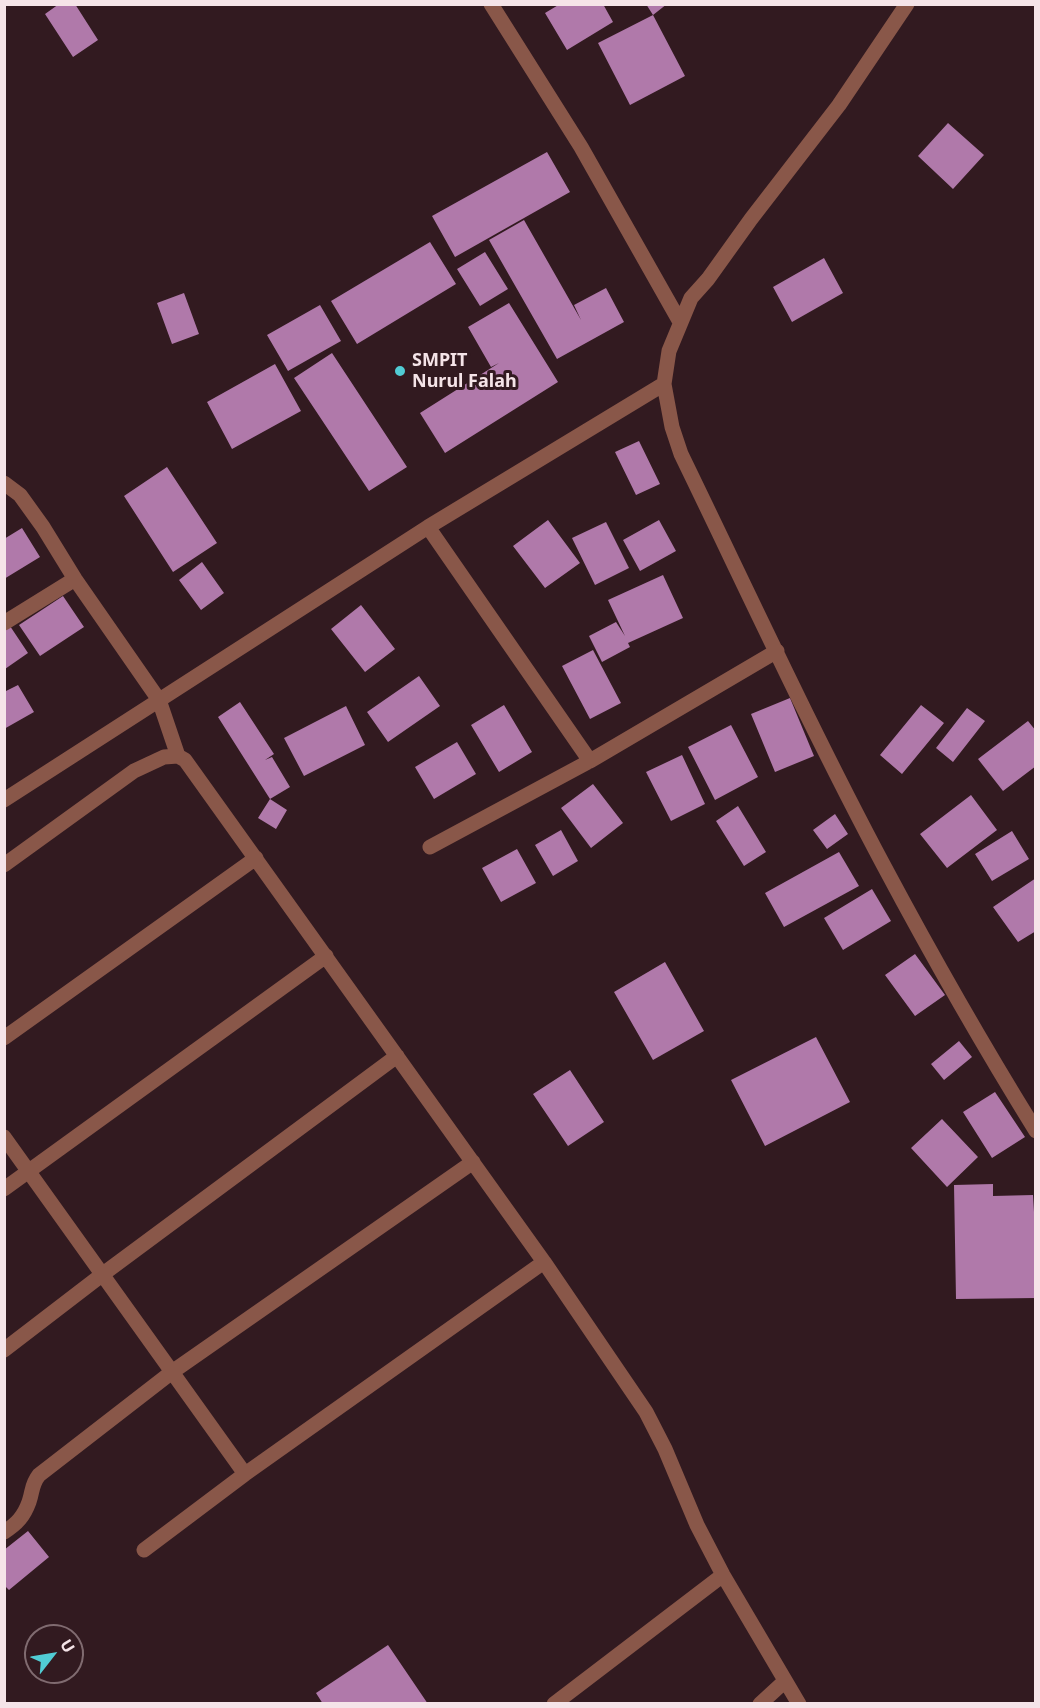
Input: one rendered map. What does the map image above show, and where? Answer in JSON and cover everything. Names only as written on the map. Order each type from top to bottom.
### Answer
[{"type":"street","points":[[491,4],[581,147],[680,322]]},
{"type":"street","points":[[907,4],[832,114],[708,279],[691,298],[669,351],[664,384],[672,427],[681,454],[777,651],[884,866],[1035,1131]]},
{"type":"street","points":[[4,800],[428,527],[664,384]]},
{"type":"street","points":[[4,483],[20,495],[43,526],[75,579],[159,700],[178,756]]},
{"type":"street","points":[[428,527],[590,761]]},
{"type":"street","points":[[4,623],[75,579]]},
{"type":"street","points":[[430,847],[590,761],[777,651]]},
{"type":"street","points":[[4,865],[134,771],[158,759],[178,756],[185,760],[544,1262],[646,1412],[665,1449],[694,1518],[723,1575],[799,1704]]},
{"type":"street","points":[[4,1038],[256,858]]},
{"type":"street","points":[[4,1189],[326,956]]},
{"type":"street","points":[[4,1350],[397,1056]]},
{"type":"street","points":[[4,1137],[246,1474]]},
{"type":"street","points":[[4,1532],[19,1522],[29,1502],[33,1483],[39,1475],[172,1372],[473,1162]]},
{"type":"street","points":[[144,1550],[246,1474],[544,1262]]},
{"type":"street","points":[[554,1704],[723,1575]]},
{"type":"street","points":[[760,1704],[785,1681]]},
{"type":"building","points":[[59,4],[75,4],[98,40],[73,57],[45,14]]},
{"type":"building","points":[[560,4],[603,4],[613,22],[567,50],[545,13]]},
{"type":"building","points":[[646,4],[667,4],[653,15]]},
{"type":"building","points":[[653,15],[685,76],[630,105],[598,43]]},
{"type":"building","points":[[948,123],[984,155],[953,189],[918,156]]},
{"type":"building","points":[[547,152],[570,192],[455,257],[432,216]]},
{"type":"building","points":[[524,220],[581,320],[574,305],[606,288],[624,322],[557,359],[489,240]]},
{"type":"building","points":[[430,242],[456,284],[357,344],[331,301]]},
{"type":"building","points":[[485,252],[508,289],[480,306],[457,269]]},
{"type":"building","points":[[824,258],[843,293],[792,322],[773,287]]},
{"type":"building","points":[[184,293],[199,334],[172,344],[157,303]]},
{"type":"building","points":[[509,303],[558,382],[445,453],[420,413],[499,363],[491,367],[468,327]]},
{"type":"building","points":[[320,305],[341,341],[288,371],[267,335]]},
{"type":"building","points":[[332,353],[407,467],[369,491],[294,378]]},
{"type":"building","points":[[275,364],[301,411],[232,449],[207,402]]},
{"type":"building","points":[[639,441],[660,484],[636,495],[615,452]]},
{"type":"building","points":[[167,467],[217,543],[173,572],[124,496]]},
{"type":"building","points":[[548,520],[580,563],[545,588],[513,546]]},
{"type":"building","points":[[659,520],[676,551],[640,571],[623,540]]},
{"type":"building","points":[[606,522],[629,568],[595,585],[572,538]]},
{"type":"building","points":[[22,528],[40,557],[4,579],[4,539]]},
{"type":"building","points":[[202,562],[224,593],[201,610],[179,580]]},
{"type":"building","points":[[663,575],[683,618],[628,643],[630,647],[602,662],[589,636],[616,622],[625,636],[608,600]]},
{"type":"building","points":[[63,596],[84,627],[40,656],[19,625]]},
{"type":"building","points":[[361,605],[395,649],[365,672],[331,629]]},
{"type":"building","points":[[10,626],[28,653],[5,669],[5,630]]},
{"type":"building","points":[[593,650],[621,703],[590,719],[562,666]]},
{"type":"building","points":[[419,676],[440,706],[388,742],[367,712]]},
{"type":"building","points":[[18,685],[34,712],[4,729],[4,692]]},
{"type":"building","points":[[790,698],[814,756],[775,772],[751,714]]},
{"type":"building","points":[[240,702],[274,754],[265,760],[272,757],[290,787],[270,799],[218,717]]},
{"type":"building","points":[[504,705],[532,752],[499,772],[471,725]]},
{"type":"building","points":[[921,705],[944,723],[902,774],[880,755]]},
{"type":"building","points":[[346,706],[365,745],[304,776],[284,738]]},
{"type":"building","points":[[967,708],[985,721],[953,762],[936,748]]},
{"type":"building","points":[[1028,721],[1036,731],[1036,766],[1003,791],[978,759]]},
{"type":"building","points":[[731,725],[758,777],[715,800],[688,747]]},
{"type":"building","points":[[457,742],[476,774],[434,799],[415,767]]},
{"type":"building","points":[[682,755],[705,804],[671,821],[646,772]]},
{"type":"building","points":[[593,784],[623,823],[591,848],[561,808]]},
{"type":"building","points":[[971,795],[997,830],[947,868],[920,834]]},
{"type":"building","points":[[270,799],[287,810],[276,829],[258,818]]},
{"type":"building","points":[[738,806],[766,852],[744,866],[716,821]]},
{"type":"building","points":[[835,814],[848,834],[827,849],[813,830]]},
{"type":"building","points":[[561,830],[578,861],[553,876],[535,845]]},
{"type":"building","points":[[1012,831],[1029,859],[992,881],[975,854]]},
{"type":"building","points":[[517,849],[536,883],[501,902],[482,868]]},
{"type":"building","points":[[839,852],[859,886],[784,927],[765,893]]},
{"type":"building","points":[[1036,878],[1036,931],[1018,942],[993,907]]},
{"type":"building","points":[[872,889],[891,921],[843,950],[824,918]]},
{"type":"building","points":[[915,954],[945,995],[915,1016],[885,975]]},
{"type":"building","points":[[665,962],[704,1031],[653,1060],[614,992]]},
{"type":"building","points":[[816,1037],[850,1102],[765,1146],[731,1080]]},
{"type":"building","points":[[959,1041],[972,1057],[944,1080],[931,1064]]},
{"type":"building","points":[[570,1070],[604,1122],[568,1146],[533,1094]]},
{"type":"building","points":[[995,1092],[1025,1137],[992,1158],[963,1112]]},
{"type":"building","points":[[942,1119],[978,1157],[947,1187],[911,1148]]},
{"type":"building","points":[[993,1184],[993,1196],[1033,1195],[1034,1212],[1036,1212],[1036,1298],[956,1299],[954,1185]]},
{"type":"building","points":[[28,1531],[49,1557],[9,1590],[4,1585],[4,1550]]},
{"type":"building","points":[[388,1645],[428,1704],[323,1704],[316,1693]]},
{"type":"place","name":"SMPIT Nurul Falah","points":[[400,371]]}]
